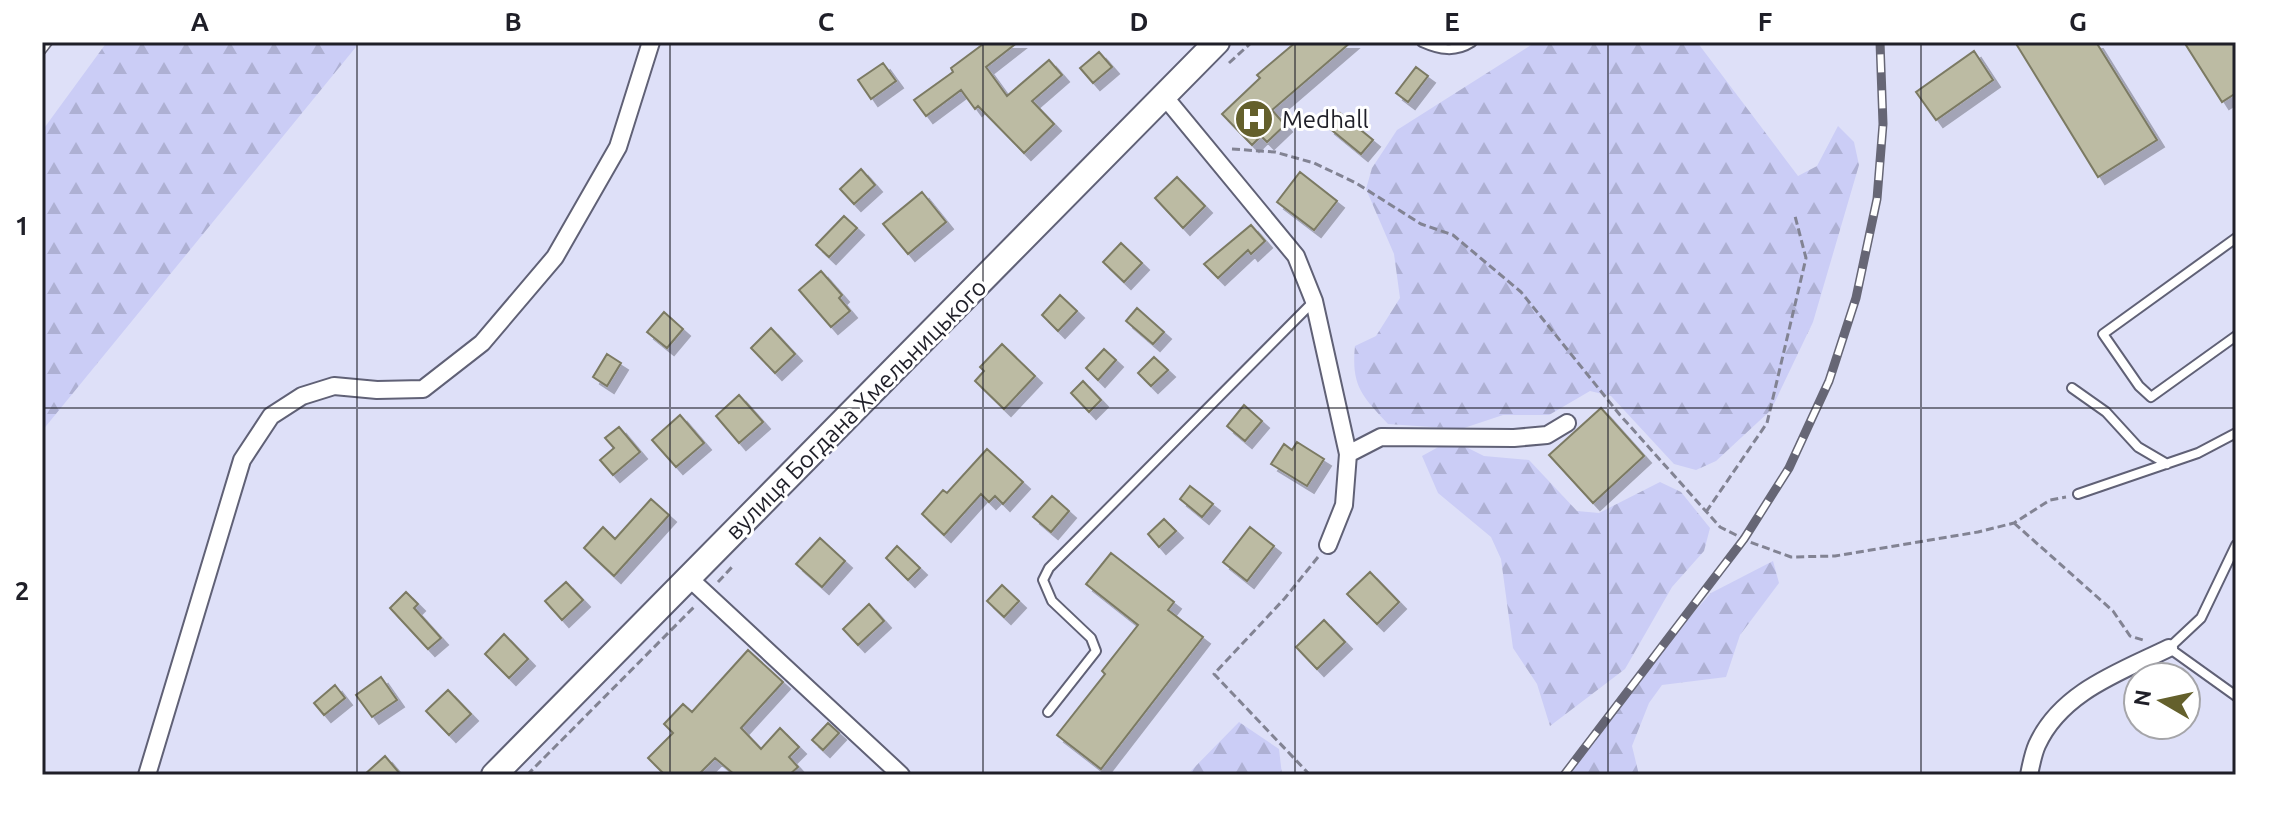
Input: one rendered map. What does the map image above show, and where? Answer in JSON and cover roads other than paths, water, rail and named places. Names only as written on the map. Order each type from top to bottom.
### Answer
[{"type":"main road","name":"вулиця Богдана Хмельницького","points":[[494,775],[1217,42]]},
{"type":"street","points":[[147,775],[242,460],[271,416],[302,396],[334,386],[377,390],[423,389],[482,343],[555,257],[618,147],[651,42]]},
{"type":"street","points":[[1164,96],[1296,256],[1314,301],[1348,454],[1344,505],[1328,545]]},
{"type":"street","points":[[1348,454],[1381,437],[1514,438],[1547,435],[1567,423]]},
{"type":"street","points":[[689,578],[901,775]]},
{"type":"street","points":[[2029,775],[2037,745],[2055,716],[2088,687],[2169,648]]},
{"type":"lane","points":[[1422,42],[1446,50],[1461,49],[1472,42]]},
{"type":"lane","points":[[2236,238],[2103,334],[2139,386],[2151,397],[2236,336]]},
{"type":"lane","points":[[1048,712],[1096,651],[1091,638],[1052,601],[1043,580],[1049,568],[1314,301]]},
{"type":"lane","points":[[2072,388],[2106,412],[2138,447],[2167,464]]},
{"type":"lane","points":[[2078,494],[2198,453],[2236,433]]},
{"type":"lane","points":[[2236,545],[2201,618],[2169,648],[2236,696]]},
{"type":"railway","points":[[42,51],[49,42]]},
{"type":"railway","points":[[1564,775],[1744,539],[1789,468],[1829,381],[1856,298],[1877,199],[1883,124],[1880,42]]},
{"type":"place","name":"Medhall","points":[[1254,119]]}]
